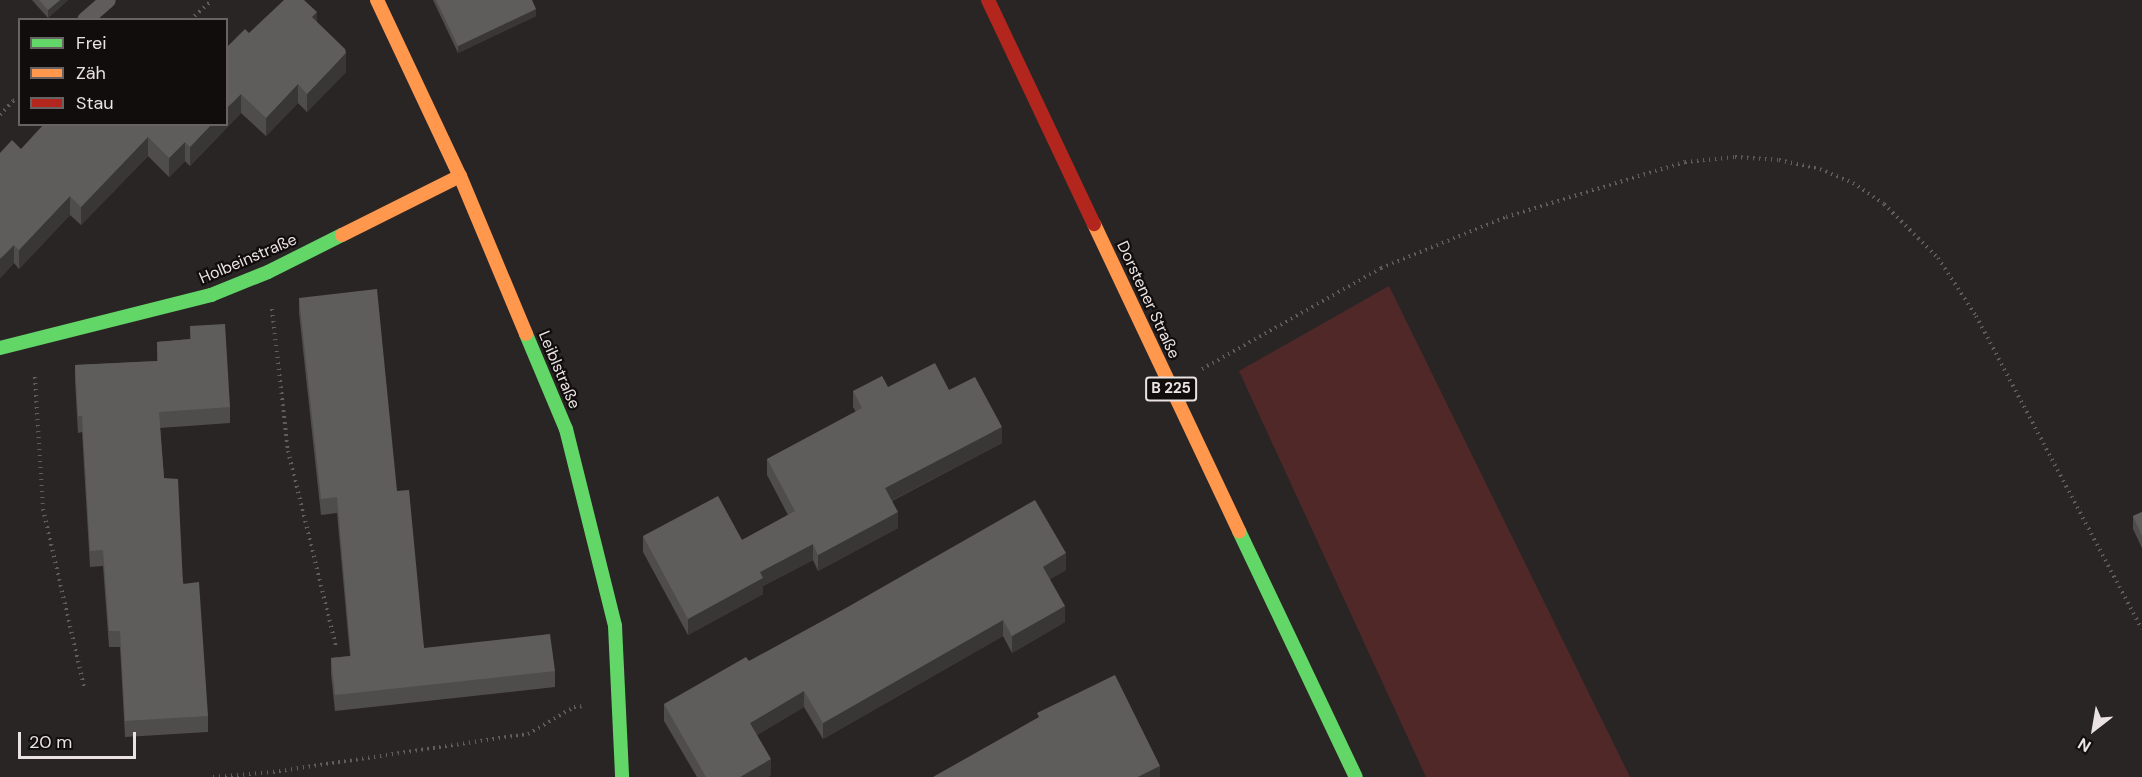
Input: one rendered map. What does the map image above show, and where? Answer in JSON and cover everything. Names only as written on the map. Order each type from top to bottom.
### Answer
[{"type":"street","name":"Leiblstraße","points":[[377,0],[460,176],[566,429],[615,626],[622,777]]},
{"type":"street","name":"Dorstener Straße","points":[[988,0],[1356,777]]},
{"type":"street","name":"Holbeinstraße","points":[[0,348],[211,295],[268,272],[460,176]]},
{"type":"lane","points":[[88,18],[108,0]]},
{"type":"path","points":[[191,18],[212,0]]},
{"type":"path","points":[[0,115],[18,100]]},
{"type":"path","points":[[1170,387],[1381,268],[1506,217],[1685,162],[1735,157],[1779,160],[1821,169],[1853,183],[1884,204],[1938,258],[1976,316],[2142,629]]},
{"type":"path","points":[[268,272],[288,451],[336,646]]},
{"type":"path","points":[[33,340],[43,509],[84,686]]},
{"type":"path","points":[[213,777],[273,772],[528,734],[574,707],[619,701]]},
{"type":"shaded area","points":[[1389,286],[1630,777],[1426,777],[1239,371]]},
{"type":"building","points":[[39,0],[60,0],[48,10]]},
{"type":"building","points":[[284,0],[304,0],[317,12],[312,17],[345,49],[346,53],[307,94],[298,84],[266,118],[241,94],[228,107],[228,46],[245,29],[249,33]]},
{"type":"building","points":[[436,0],[532,0],[536,9],[458,46]]},
{"type":"building","points":[[42,126],[210,126],[190,147],[185,142],[169,158],[148,137],[81,207],[70,196],[19,250],[14,245],[0,259],[0,153],[12,140],[21,149]]},
{"type":"building","points":[[377,289],[397,491],[409,490],[424,648],[550,634],[555,671],[335,695],[331,658],[351,656],[337,497],[321,499],[299,298]]},
{"type":"building","points":[[225,324],[230,407],[159,412],[164,478],[178,479],[183,584],[199,582],[208,716],[125,721],[120,631],[109,631],[103,550],[90,551],[82,416],[78,416],[75,365],[158,361],[157,342],[191,339],[190,326]]},
{"type":"building","points":[[935,363],[949,390],[975,377],[1002,427],[885,488],[898,512],[818,555],[813,544],[760,572],[763,578],[688,619],[643,536],[718,496],[742,540],[795,511],[767,459],[862,408],[853,391],[882,376],[888,387]]},
{"type":"building","points":[[1035,500],[1066,553],[1043,567],[1065,606],[1012,636],[1003,620],[823,723],[804,691],[750,723],[771,759],[740,777],[706,777],[664,704],[746,657],[749,661],[846,608]]},
{"type":"building","points":[[2142,512],[2142,536],[2133,516]]},
{"type":"building","points":[[1115,675],[1160,766],[1138,777],[933,777],[1039,717],[1037,713]]},
{"type":"traffic: fast","points":[[0,348],[211,295],[268,272],[342,235]]},
{"type":"traffic: fast","points":[[526,334],[566,429],[615,626],[622,777]]},
{"type":"traffic: fast","points":[[1239,531],[1356,777]]},
{"type":"traffic: slow","points":[[377,0],[460,176],[526,334]]},
{"type":"traffic: slow","points":[[342,235],[460,176]]},
{"type":"traffic: slow","points":[[1094,224],[1239,531]]},
{"type":"traffic: jam","points":[[988,0],[1094,224]]}]
